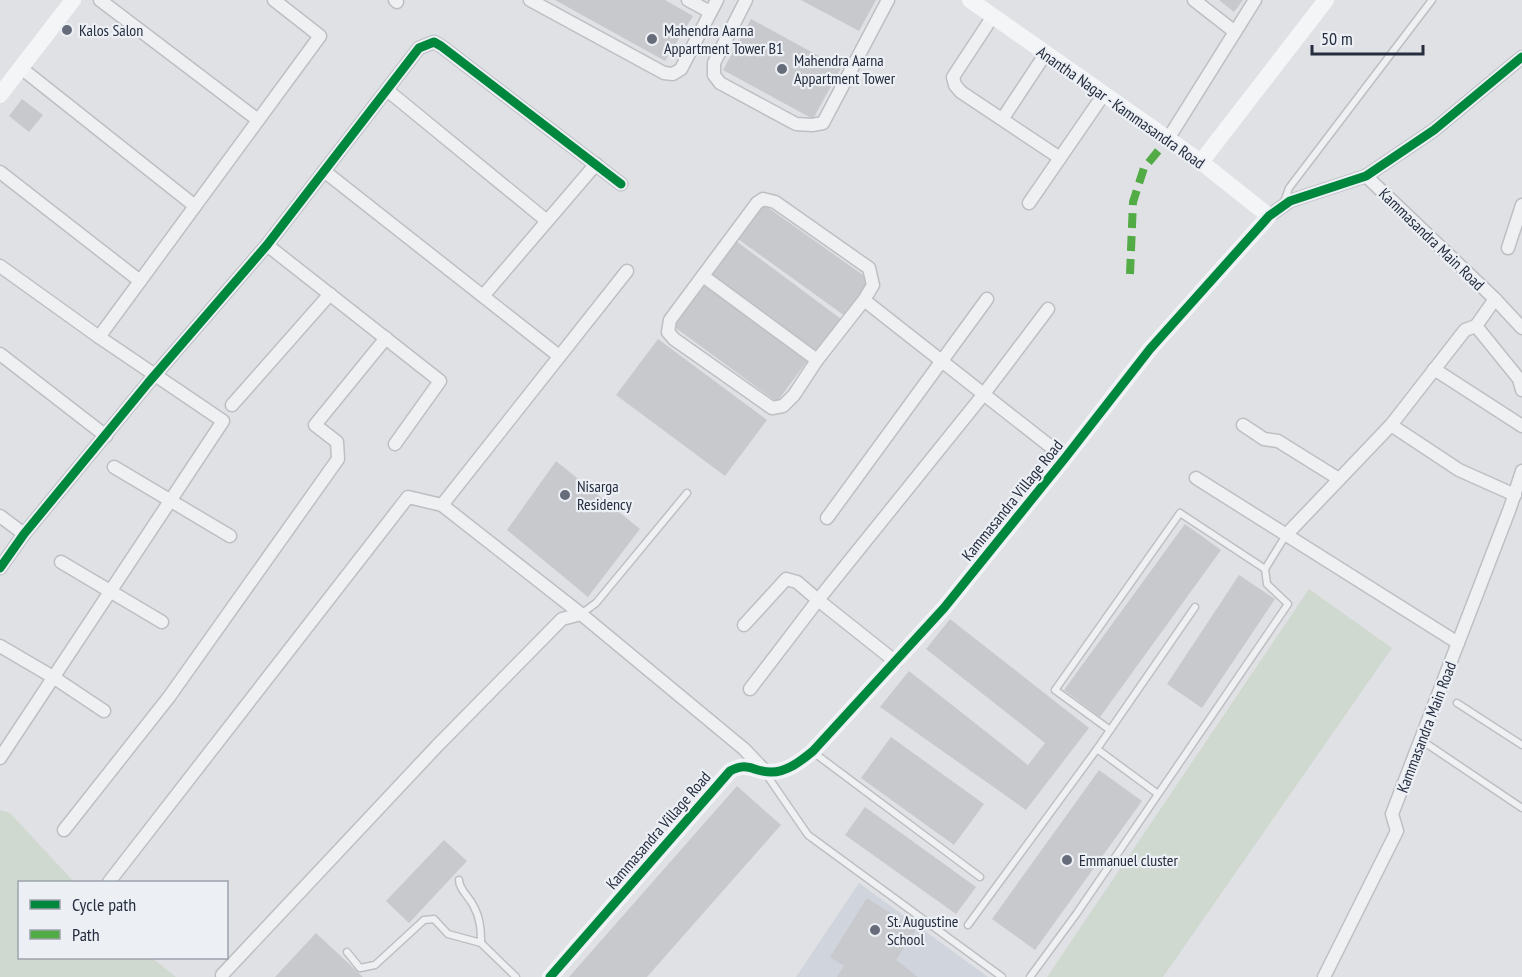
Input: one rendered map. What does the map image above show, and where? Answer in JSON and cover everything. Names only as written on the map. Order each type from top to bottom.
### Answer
[{"type":"street","points":[[0,95],[73,0]]},
{"type":"street","points":[[100,0],[258,120]]},
{"type":"street","points":[[99,337],[320,36],[274,0]]},
{"type":"street","points":[[530,0],[664,73],[673,74],[681,69],[717,0]]},
{"type":"street","points":[[687,0],[710,12]]},
{"type":"street","points":[[746,0],[714,63],[714,75],[720,83],[796,124],[812,125],[823,123],[888,0]]},
{"type":"street","name":"Anantha Nagar - Kammasandra Road","points":[[970,0],[1201,162],[1269,216]]},
{"type":"street","points":[[1194,0],[1235,32]]},
{"type":"street","points":[[1168,139],[1255,0]]},
{"type":"street","points":[[1201,162],[1326,0]]},
{"type":"street","points":[[993,16],[954,77],[955,85],[961,92],[1060,158]]},
{"type":"street","points":[[0,568],[24,534],[155,375],[267,245],[419,48],[434,42],[621,184]]},
{"type":"street","points":[[1003,118],[1046,53]]},
{"type":"street","name":"Kammasandra Village Road","points":[[550,977],[730,771],[745,765],[772,772],[788,768],[813,751],[944,608],[1150,349],[1269,216],[1290,201],[1366,176],[1434,130],[1522,57]]},
{"type":"street","points":[[21,68],[195,206]]},
{"type":"street","points":[[387,90],[547,221]]},
{"type":"street","points":[[1029,202],[1104,94]]},
{"type":"street","points":[[483,296],[596,164]]},
{"type":"street","points":[[324,171],[559,356]]},
{"type":"street","points":[[0,172],[140,281]]},
{"type":"street","name":"Kammasandra Main Road","points":[[1286,535],[1390,425],[1465,330],[1476,326],[1495,299],[1366,176]]},
{"type":"street","points":[[763,199],[775,202],[869,268],[873,285],[794,395],[783,406],[772,408],[674,339],[668,332],[670,320],[703,276],[757,203],[763,199]]},
{"type":"street","points":[[1508,248],[1522,206]]},
{"type":"street","points":[[267,245],[440,381],[395,444]]},
{"type":"street","points":[[0,266],[223,421],[0,758]]},
{"type":"street","points":[[442,505],[627,271]]},
{"type":"street","points":[[703,276],[817,360]]},
{"type":"street","points":[[232,405],[330,294]]},
{"type":"street","points":[[827,518],[987,299]]},
{"type":"street","points":[[1495,299],[1522,328]]},
{"type":"street","points":[[864,300],[1065,458]]},
{"type":"street","points":[[750,689],[818,600],[983,395],[1048,309]]},
{"type":"street","points":[[1476,326],[1519,380],[1522,390]]},
{"type":"street","points":[[64,830],[169,697],[338,459],[337,442],[315,426],[386,338]]},
{"type":"street","points":[[0,354],[106,436]]},
{"type":"street","points":[[1434,369],[1522,426]]},
{"type":"street","points":[[1243,425],[1264,439],[1278,441],[1339,479]]},
{"type":"street","points":[[1390,425],[1459,470],[1515,495]]},
{"type":"street","points":[[114,467],[230,536]]},
{"type":"street","name":"Kammasandra Main Road","points":[[1324,977],[1397,831],[1392,814],[1515,495],[1522,471]]},
{"type":"street","points":[[1196,478],[1458,643]]},
{"type":"street","points":[[110,881],[408,497],[442,505],[580,614],[744,749],[765,771]]},
{"type":"street","points":[[0,516],[24,534]]},
{"type":"street","points":[[61,562],[162,622]]},
{"type":"street","points":[[744,625],[786,579],[796,582],[896,662]]},
{"type":"street","points":[[222,975],[437,746],[562,619],[580,614]]},
{"type":"street","points":[[0,646],[53,677],[104,711]]},
{"type":"lane","points":[[1283,205],[1289,188],[1432,0]]},
{"type":"lane","points":[[580,614],[596,603],[687,493]]},
{"type":"lane","points":[[1110,730],[1055,690],[1180,513],[1265,569]]},
{"type":"lane","points":[[1030,977],[1077,913],[1288,604],[1267,584],[1265,569],[1286,535]]},
{"type":"lane","points":[[968,925],[1097,750],[1195,607]]},
{"type":"lane","points":[[1457,704],[1522,745]]},
{"type":"lane","points":[[1421,740],[1522,808]]},
{"type":"lane","points":[[1097,750],[1158,794]]},
{"type":"lane","points":[[813,751],[980,877]]},
{"type":"lane","points":[[765,771],[808,835],[1002,977]]},
{"type":"lane","points":[[459,880],[459,886],[474,906],[481,922],[481,943]]},
{"type":"lane","points":[[347,952],[360,968],[375,965],[424,920],[434,919],[448,934],[481,943],[516,977]]},
{"type":"shaded area","points":[[1309,589],[1392,648],[1163,977],[1047,977]]},
{"type":"shaded area","points":[[0,810],[10,813],[73,881],[18,881],[18,959],[153,959],[176,977],[0,977]]},
{"type":"shaded area","name":"St. Augustine School","points":[[859,883],[988,977],[796,977]]},
{"type":"building","name":"Mahendra Aarna Appartment Tower B1","points":[[555,0],[665,0],[693,16],[665,61]]},
{"type":"building","name":"Mahendra Aarna Appartment Tower","points":[[801,0],[876,0],[859,31]]},
{"type":"building","points":[[1219,0],[1243,0],[1234,12]]},
{"type":"building","name":"Mahendra Aarna Appartment Tower","points":[[751,19],[841,68],[813,119],[723,70]]},
{"type":"building","points":[[22,99],[43,115],[29,132],[9,116]]},
{"type":"building","points":[[763,204],[870,280],[845,316],[738,239]]},
{"type":"building","points":[[736,241],[841,319],[815,355],[710,277]]},
{"type":"building","points":[[706,282],[810,357],[777,402],[673,326]]},
{"type":"building","points":[[658,339],[767,420],[725,476],[616,395]]},
{"type":"building","name":"Nisarga Residency","points":[[556,461],[640,529],[588,597],[507,530]]},
{"type":"building","points":[[1185,524],[1221,550],[1100,717],[1064,690]]},
{"type":"building","points":[[1239,575],[1275,599],[1202,708],[1167,684]]},
{"type":"building","points":[[950,619],[1089,728],[1026,810],[880,707],[909,671],[1028,765],[1045,743],[926,649]]},
{"type":"building","points":[[891,737],[984,804],[954,845],[861,778]]},
{"type":"building","name":"Emmanuel cluster","points":[[1099,770],[1142,801],[1035,950],[992,919]]},
{"type":"building","points":[[737,786],[781,825],[647,977],[569,977]]},
{"type":"building","points":[[865,807],[976,887],[956,914],[845,835]]},
{"type":"building","points":[[444,840],[467,861],[409,923],[386,901]]},
{"type":"building","points":[[867,898],[916,929],[896,960],[918,977],[837,977],[844,966],[830,957]]},
{"type":"building","points":[[316,933],[363,977],[275,977]]},
{"type":"marked path","points":[[1130,274],[1133,202],[1144,168],[1168,139]]},
{"type":"cycle path","points":[[0,568],[24,534],[148,383],[267,245],[419,48],[434,42],[441,46],[621,184]]},
{"type":"cycle path","points":[[550,977],[730,771],[746,767],[765,772],[777,772],[794,765],[813,751],[944,608],[1150,349],[1269,216],[1290,201],[1366,176],[1434,130],[1522,57]]},
{"type":"place","name":"Kalos Salon","points":[[67,30]]},
{"type":"place","name":"Mahendra Aarna Appartment Tower B1","points":[[652,39]]},
{"type":"place","name":"Mahendra Aarna Appartment Tower","points":[[782,69]]},
{"type":"place","name":"Nisarga Residency","points":[[565,495]]},
{"type":"place","name":"Emmanuel cluster","points":[[1067,860]]},
{"type":"place","name":"St. Augustine School","points":[[875,930]]}]
